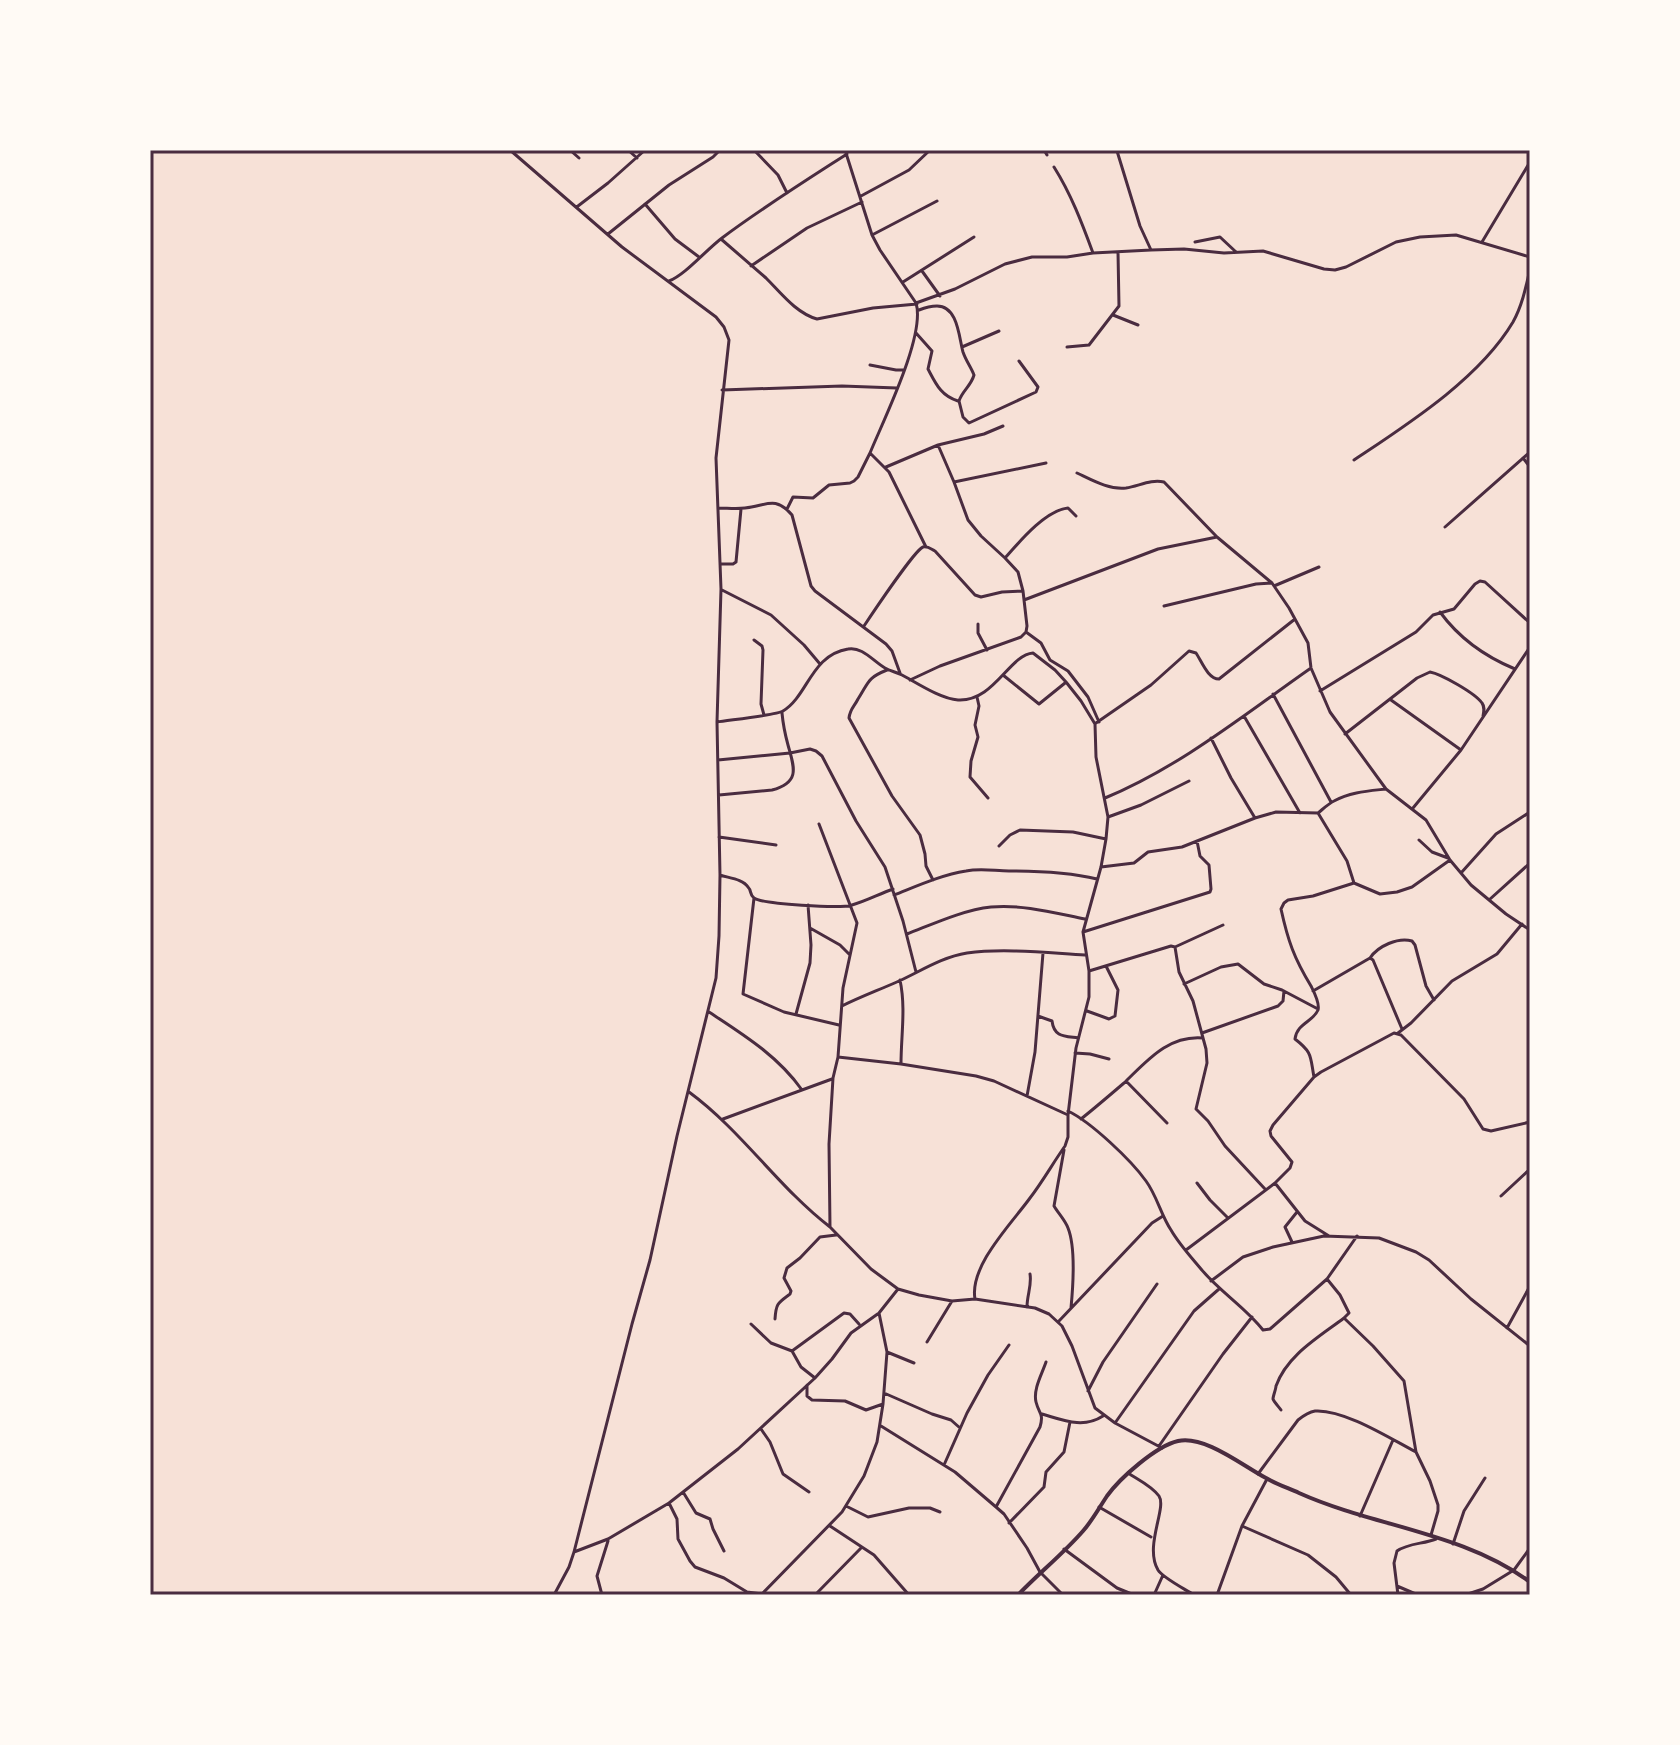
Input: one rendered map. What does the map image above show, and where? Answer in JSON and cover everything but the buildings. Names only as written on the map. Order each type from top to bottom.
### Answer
[{"type":"street","points":[[510,150],[608,234],[716,317],[729,340],[716,458],[721,589],[717,722],[720,875],[717,964],[709,1012],[650,1260],[574,1552],[554,1595]]},
{"type":"street","points":[[570,150],[579,158]]},
{"type":"street","points":[[628,150],[637,158]]},
{"type":"street","points":[[576,208],[645,150]]},
{"type":"street","points":[[608,234],[669,185],[720,150]]},
{"type":"street","points":[[754,150],[778,175],[787,193]]},
{"type":"street","points":[[861,196],[909,170],[930,150]]},
{"type":"street","points":[[1044,150],[1047,155]]},
{"type":"street","points":[[1117,151],[1140,226],[1151,250]]},
{"type":"street","points":[[669,281],[721,239],[846,152],[872,235],[917,306],[916,333],[897,388],[858,477],[850,483],[829,485],[813,498],[793,497],[787,509]]},
{"type":"street","points":[[1482,242],[1530,162]]},
{"type":"street","points":[[1054,167],[1065,184],[1093,253]]},
{"type":"street","points":[[872,235],[937,201]]},
{"type":"street","points":[[751,266],[807,228],[862,202]]},
{"type":"street","points":[[645,204],[675,239],[699,257]]},
{"type":"street","points":[[917,306],[1017,260],[1032,257],[1151,250],[1263,251],[1335,270],[1396,242],[1456,235],[1530,257]]},
{"type":"street","points":[[903,282],[974,237]]},
{"type":"street","points":[[1195,242],[1220,237],[1236,252]]},
{"type":"street","points":[[721,239],[793,304],[813,318],[873,308],[917,306],[942,306],[951,312],[974,375],[959,401],[963,417],[971,423],[1036,392],[1038,387],[1019,361]]},
{"type":"street","points":[[1067,347],[1089,345],[1119,306],[1118,252]]},
{"type":"street","points":[[1354,460],[1407,425],[1472,371],[1513,321],[1530,269]]},
{"type":"street","points":[[922,271],[940,296]]},
{"type":"street","points":[[1113,315],[1138,325]]},
{"type":"street","points":[[962,347],[999,331]]},
{"type":"street","points":[[916,333],[932,351],[928,369],[940,390],[949,398],[959,401]]},
{"type":"street","points":[[870,365],[904,370]]},
{"type":"street","points":[[722,390],[842,386],[897,388]]},
{"type":"street","points":[[886,467],[938,445],[1003,426]]},
{"type":"street","points":[[910,680],[1021,637],[1026,632],[1023,591],[1018,572],[968,520],[938,445]]},
{"type":"street","points":[[1445,527],[1530,452]]},
{"type":"street","points":[[870,453],[886,467],[926,547],[935,551],[975,595],[981,597],[1023,591]]},
{"type":"street","points":[[1523,458],[1530,467]]},
{"type":"street","points":[[954,482],[1046,463]]},
{"type":"street","points":[[1077,473],[1120,488],[1156,480],[1164,482],[1217,537],[1273,585],[1308,643],[1311,668],[1320,691],[1345,734],[1386,789],[1426,820],[1449,859],[1471,885],[1530,930]]},
{"type":"street","points":[[718,508],[741,509],[773,502],[787,509],[792,515],[811,586],[892,651],[901,675]]},
{"type":"street","points":[[1005,558],[1042,521],[1057,511],[1068,508],[1076,516]]},
{"type":"street","points":[[720,564],[736,562],[741,509]]},
{"type":"street","points":[[1024,600],[1158,549],[1217,537]]},
{"type":"street","points":[[864,626],[913,557],[926,547]]},
{"type":"street","points":[[1164,606],[1256,584],[1273,585],[1319,567]]},
{"type":"street","points":[[1320,691],[1416,632],[1433,615],[1454,609],[1475,584],[1482,581],[1530,623]]},
{"type":"street","points":[[721,589],[771,615],[820,664]]},
{"type":"street","points":[[1440,612],[1461,637],[1515,669]]},
{"type":"street","points":[[1097,723],[1151,685],[1189,651],[1196,653],[1211,677],[1219,679],[1295,619]]},
{"type":"street","points":[[978,624],[978,633],[987,650]]},
{"type":"street","points":[[1026,632],[1041,643],[1050,660],[1068,671],[1088,697],[1097,723],[1099,774],[1108,817],[1101,867],[1083,932],[1089,997],[1075,1053],[1068,1137],[1054,1206],[1068,1228],[1071,1241],[1071,1308]]},
{"type":"street","points":[[754,640],[763,650],[761,704],[764,715]]},
{"type":"street","points":[[1413,808],[1461,750],[1530,647]]},
{"type":"street","points":[[717,722],[782,713],[820,664],[839,652],[856,649],[887,670],[950,699],[960,700],[977,697],[1024,655],[1033,653],[1066,682],[1097,723]]},
{"type":"street","points":[[1105,798],[1153,776],[1311,668]]},
{"type":"street","points":[[887,670],[869,680],[849,712],[849,718],[892,796],[920,835],[925,863],[933,880]]},
{"type":"street","points":[[1345,734],[1417,678],[1430,672],[1454,682],[1482,702],[1482,718]]},
{"type":"street","points":[[1003,675],[1039,704],[1066,682]]},
{"type":"street","points":[[1273,694],[1331,802]]},
{"type":"street","points":[[977,697],[979,706],[975,725],[978,737],[970,777],[988,798]]},
{"type":"street","points":[[1391,700],[1461,750]]},
{"type":"street","points":[[718,795],[781,788],[792,779],[795,770],[782,713]]},
{"type":"street","points":[[1244,716],[1300,813]]},
{"type":"street","points":[[1211,738],[1255,818]]},
{"type":"street","points":[[718,760],[810,749],[822,756],[856,821],[885,867],[916,972]]},
{"type":"street","points":[[1108,817],[1141,805],[1189,781]]},
{"type":"street","points":[[1101,867],[1134,863],[1148,852],[1182,847],[1276,812],[1318,813],[1331,802],[1357,793],[1386,789]]},
{"type":"street","points":[[1461,873],[1489,839],[1530,812]]},
{"type":"street","points":[[1318,813],[1347,861],[1354,883]]},
{"type":"street","points":[[819,824],[857,923],[843,988],[838,1057],[833,1078],[829,1144],[830,1227]]},
{"type":"street","points":[[999,846],[1020,830],[1073,832],[1106,839]]},
{"type":"street","points":[[719,837],[776,845]]},
{"type":"street","points":[[1419,840],[1432,852],[1449,859]]},
{"type":"street","points":[[1083,932],[1210,892],[1209,865],[1200,856],[1197,841]]},
{"type":"street","points":[[1318,1009],[1313,991],[1293,954],[1281,909],[1284,903],[1354,883],[1380,894],[1397,892],[1412,887],[1449,859]]},
{"type":"street","points":[[1489,900],[1530,863]]},
{"type":"street","points":[[894,895],[963,871],[982,869],[1077,874],[1097,879]]},
{"type":"street","points":[[720,875],[745,883],[754,898],[743,994],[784,1012],[839,1025]]},
{"type":"street","points":[[754,898],[784,904],[840,907],[851,906],[893,889]]},
{"type":"street","points":[[796,1014],[810,963],[808,905]]},
{"type":"street","points":[[906,934],[991,907],[1085,919]]},
{"type":"street","points":[[1186,1250],[1275,1183],[1290,1168],[1292,1162],[1270,1131],[1314,1077],[1370,1044],[1400,1031],[1461,974],[1497,954],[1522,924]]},
{"type":"street","points":[[1089,971],[1175,947],[1223,925]]},
{"type":"street","points":[[810,928],[840,945],[850,955]]},
{"type":"street","points":[[1313,991],[1370,958],[1379,948],[1404,939],[1415,945],[1426,986],[1434,1000]]},
{"type":"street","points":[[1175,947],[1179,972],[1193,1001],[1206,1049],[1207,1063],[1196,1109],[1265,1190]]},
{"type":"street","points":[[1027,1096],[1033,1070],[1043,952]]},
{"type":"street","points":[[842,1006],[946,959],[967,953],[1085,955]]},
{"type":"street","points":[[1370,958],[1400,1031],[1464,1099],[1483,1129],[1491,1131],[1530,1122]]},
{"type":"street","points":[[1184,984],[1234,963],[1264,984],[1318,1009]]},
{"type":"street","points":[[1086,1010],[1109,1019],[1115,1016],[1118,990],[1106,966]]},
{"type":"street","points":[[900,980],[904,1006],[901,1064]]},
{"type":"street","points":[[1081,1119],[1158,1051],[1278,1006],[1283,1001],[1284,991]]},
{"type":"street","points":[[1314,1077],[1309,1051],[1295,1036],[1318,1009]]},
{"type":"street","points":[[709,1012],[773,1056],[802,1090]]},
{"type":"street","points":[[1038,1016],[1052,1021],[1057,1034],[1078,1038]]},
{"type":"street","points":[[1075,1053],[1109,1059]]},
{"type":"street","points":[[838,1057],[976,1076],[1081,1119],[1147,1182],[1170,1230],[1211,1281],[1263,1330],[1270,1329],[1327,1279],[1357,1236]]},
{"type":"street","points":[[723,1119],[833,1078]]},
{"type":"street","points":[[1126,1081],[1167,1123]]},
{"type":"street","points":[[688,1092],[723,1119],[796,1198],[871,1269],[898,1289],[952,1301],[975,1299],[1027,1307],[1042,1310],[1059,1321],[1072,1346],[1095,1408],[1115,1423],[1160,1447],[1192,1441],[1210,1446],[1267,1479],[1306,1496],[1360,1516],[1440,1538],[1514,1570],[1530,1582]]},
{"type":"street","points":[[975,1299],[975,1283],[990,1252],[1065,1146]]},
{"type":"street","points":[[1501,1196],[1530,1169]]},
{"type":"street","points":[[1197,1183],[1228,1218]]},
{"type":"street","points":[[1275,1183],[1310,1225],[1330,1236]]},
{"type":"street","points":[[1292,1243],[1285,1227],[1297,1212]]},
{"type":"street","points":[[1059,1321],[1152,1223],[1164,1215]]},
{"type":"street","points":[[775,1319],[779,1301],[791,1291],[784,1278],[787,1268],[820,1237],[836,1235]]},
{"type":"street","points":[[1211,1281],[1243,1257],[1258,1251],[1330,1236],[1379,1238],[1429,1260],[1451,1282],[1530,1346]]},
{"type":"street","points":[[1027,1307],[1030,1274]]},
{"type":"street","points":[[1281,1410],[1275,1403],[1274,1395],[1287,1366],[1349,1311],[1327,1279]]},
{"type":"street","points":[[1088,1391],[1097,1372],[1157,1284]]},
{"type":"street","points":[[1507,1328],[1530,1286]]},
{"type":"street","points":[[574,1552],[608,1539],[669,1503],[738,1449],[815,1378],[851,1333],[879,1313],[898,1289]]},
{"type":"street","points":[[1115,1423],[1194,1311],[1219,1289]]},
{"type":"street","points":[[927,1342],[952,1301]]},
{"type":"street","points":[[792,1351],[844,1313],[850,1314],[860,1325]]},
{"type":"street","points":[[669,1503],[677,1519],[678,1539],[695,1567],[724,1578],[750,1594],[763,1595],[830,1526],[864,1476],[881,1426],[887,1352],[879,1313]]},
{"type":"street","points":[[1018,1595],[1087,1527],[1118,1483],[1160,1447],[1252,1317]]},
{"type":"street","points":[[1344,1318],[1404,1381],[1416,1452],[1438,1505],[1431,1535]]},
{"type":"street","points":[[751,1324],[771,1343],[792,1351],[801,1367],[815,1378]]},
{"type":"street","points":[[944,1465],[988,1375],[1009,1345]]},
{"type":"street","points":[[887,1352],[914,1363]]},
{"type":"street","points":[[996,1507],[1040,1427],[1042,1414],[1035,1395],[1046,1362]]},
{"type":"street","points":[[807,1385],[807,1396],[812,1400],[845,1401],[866,1410],[883,1404]]},
{"type":"street","points":[[884,1393],[951,1420],[960,1428]]},
{"type":"street","points":[[1258,1474],[1298,1420],[1315,1411],[1343,1416],[1416,1452]]},
{"type":"street","points":[[1042,1414],[1087,1424],[1103,1415]]},
{"type":"street","points":[[1009,1523],[1044,1487],[1046,1472],[1064,1452],[1070,1422]]},
{"type":"street","points":[[881,1426],[944,1465],[996,1507],[1027,1548],[1040,1572],[1063,1595]]},
{"type":"street","points":[[761,1429],[783,1474],[809,1492]]},
{"type":"street","points":[[1360,1516],[1393,1440]]},
{"type":"street","points":[[1128,1473],[1158,1495],[1161,1502],[1153,1538],[1156,1567],[1194,1595]]},
{"type":"street","points":[[1453,1544],[1458,1523],[1485,1478]]},
{"type":"street","points":[[1217,1595],[1242,1526],[1267,1479]]},
{"type":"street","points":[[683,1492],[696,1513],[710,1519],[724,1551]]},
{"type":"street","points":[[846,1506],[868,1517],[909,1508],[930,1508],[940,1512]]},
{"type":"street","points":[[1099,1507],[1153,1538]]},
{"type":"street","points":[[830,1526],[885,1566],[909,1595]]},
{"type":"street","points":[[1242,1526],[1308,1555],[1336,1577],[1351,1595]]},
{"type":"street","points":[[1398,1595],[1394,1563],[1397,1551],[1440,1538]]},
{"type":"street","points":[[602,1595],[597,1576],[608,1539]]},
{"type":"street","points":[[815,1595],[862,1547]]},
{"type":"street","points":[[1465,1595],[1483,1589],[1514,1570],[1530,1548]]},
{"type":"street","points":[[1064,1549],[1117,1588],[1134,1595]]},
{"type":"street","points":[[1154,1595],[1163,1575]]},
{"type":"street","points":[[1397,1586],[1418,1595]]}]
